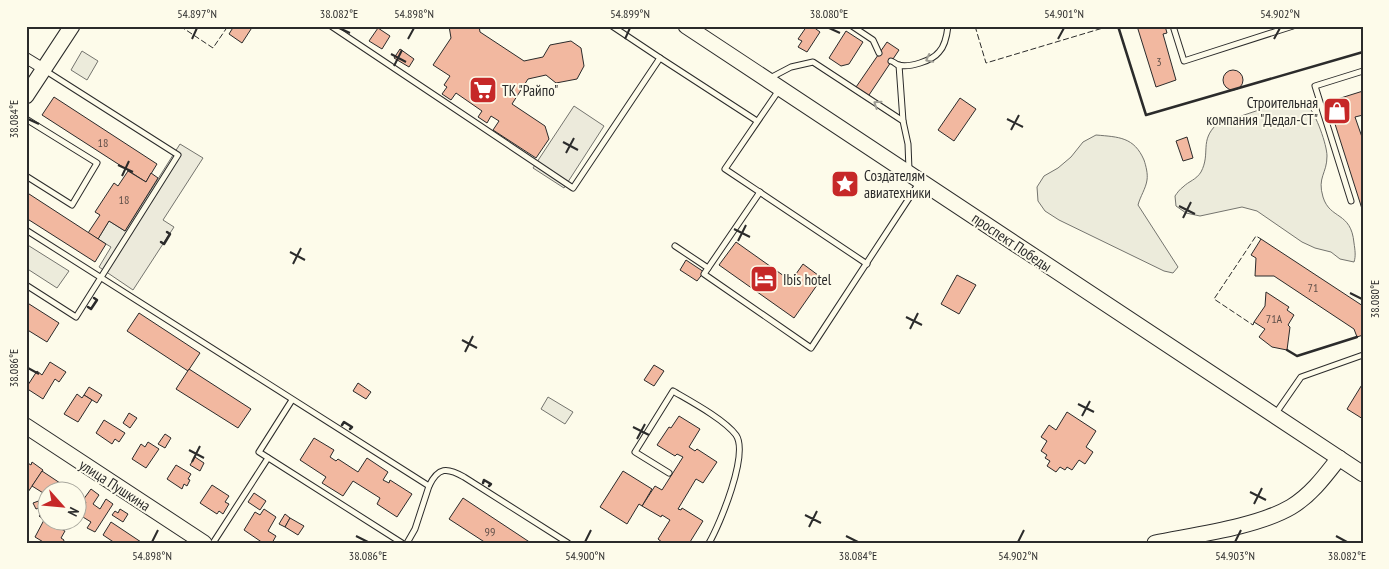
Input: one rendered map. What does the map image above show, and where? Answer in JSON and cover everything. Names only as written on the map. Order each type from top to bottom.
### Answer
[{"type":"main road","points":[[26,96],[72,26]]},
{"type":"main road","name":"проспект Победы","points":[[692,27],[780,88],[1363,474]]},
{"type":"main road","name":"улица Пушкина","points":[[26,426],[204,543]]},
{"type":"main road","points":[[1155,543],[1242,525],[1267,518],[1291,507],[1319,485],[1339,458]]},
{"type":"street","points":[[26,58],[44,69]]},
{"type":"lane","points":[[331,26],[573,188],[660,58]]},
{"type":"lane","points":[[612,26],[757,121]]},
{"type":"lane","points":[[852,26],[873,40],[879,52]]},
{"type":"lane","points":[[892,61],[898,65],[915,64],[932,58],[939,52],[944,43],[948,26]]},
{"type":"lane","points":[[1173,26],[1184,61],[1294,26]]},
{"type":"lane","points":[[767,79],[790,67],[813,62],[903,121]]},
{"type":"lane","points":[[760,192],[704,274],[811,348],[867,264],[915,177],[903,121],[898,65]]},
{"type":"lane","points":[[26,285],[76,317],[178,156],[44,69]]},
{"type":"lane","points":[[1351,201],[1315,86],[1363,71]]},
{"type":"lane","points":[[780,88],[725,169],[867,264]]},
{"type":"lane","points":[[26,119],[97,163],[72,205],[26,176]]},
{"type":"lane","points":[[26,230],[429,486]]},
{"type":"lane","points":[[675,246],[708,268]]},
{"type":"lane","points":[[1274,416],[1301,377],[1363,355]]},
{"type":"lane","points":[[669,473],[635,452],[673,390],[725,424],[737,436],[740,443],[738,462],[725,509],[717,530],[709,543]]},
{"type":"lane","points":[[292,400],[259,452],[402,543]]},
{"type":"lane","points":[[213,543],[268,458]]},
{"type":"lane","points":[[407,543],[415,530],[429,486],[435,475],[440,471],[452,471],[464,477],[568,543]]},
{"type":"shaded area","points":[[82,51],[98,61],[87,80],[71,70]]},
{"type":"shaded area","points":[[1286,101],[1298,101],[1306,104],[1318,122],[1327,156],[1321,190],[1326,204],[1345,220],[1349,226],[1354,246],[1354,262],[1340,259],[1331,252],[1302,242],[1257,211],[1242,207],[1200,216],[1186,213],[1176,206],[1175,196],[1201,172],[1204,165],[1208,136],[1217,124]]},
{"type":"shaded area","points":[[574,106],[604,126],[564,188],[533,168]]},
{"type":"shaded area","points":[[1096,135],[1125,140],[1140,152],[1144,160],[1147,178],[1138,205],[1178,267],[1173,273],[1164,271],[1059,220],[1045,211],[1038,201],[1037,187],[1044,176],[1058,168],[1071,157],[1083,142]]},
{"type":"shaded area","points":[[180,144],[203,158],[163,220],[174,227],[133,290],[99,267],[111,247],[98,239],[109,221],[125,231]]},
{"type":"shaded area","points":[[26,244],[69,271],[57,288],[26,268]]},
{"type":"shaded area","points":[[548,397],[573,412],[565,424],[541,409]]},
{"type":"building","points":[[234,26],[253,26],[242,43],[229,34]]},
{"type":"building","name":"ТК \"Райпо\"","points":[[449,26],[479,26],[480,32],[524,61],[543,57],[550,45],[571,41],[581,48],[584,66],[577,79],[556,83],[546,75],[528,79],[512,104],[545,126],[549,139],[536,158],[493,130],[499,121],[491,116],[487,123],[478,117],[482,111],[456,93],[451,100],[442,94],[447,87],[444,85],[450,76],[433,65],[451,38]]},
{"type":"building","points":[[807,26],[812,26],[820,32],[807,52],[798,47],[802,41],[798,39]]},
{"type":"building","points":[[1137,26],[1165,26],[1167,33],[1163,34],[1176,80],[1156,87]]},
{"type":"building","points":[[378,28],[390,36],[382,49],[369,41]]},
{"type":"building","points":[[846,31],[863,42],[849,64],[841,66],[829,58]]},
{"type":"building","points":[[887,42],[899,50],[867,98],[854,90]]},
{"type":"building","points":[[400,49],[414,59],[409,67],[394,58]]},
{"type":"building","points":[[1233,70],[1240,73],[1243,80],[1240,87],[1233,90],[1226,87],[1223,80],[1226,73]]},
{"type":"building","points":[[1363,91],[1363,115],[1355,117],[1363,140],[1363,212],[1328,102]]},
{"type":"building","points":[[54,97],[157,164],[146,182],[42,115]]},
{"type":"building","points":[[960,98],[976,109],[954,141],[938,130]]},
{"type":"building","points":[[1187,137],[1193,158],[1183,161],[1176,141]]},
{"type":"building","points":[[128,171],[146,182],[151,173],[158,178],[125,231],[109,221],[98,239],[88,233],[100,215],[95,212],[114,183],[118,186]]},
{"type":"building","points":[[26,192],[106,244],[95,262],[26,218]]},
{"type":"building","points":[[1261,239],[1363,306],[1363,335],[1357,337],[1354,329],[1274,276],[1255,276],[1256,258],[1251,255]]},
{"type":"building","name":"Ibis hotel","points":[[736,242],[791,281],[803,264],[822,278],[794,318],[719,265]]},
{"type":"building","points":[[686,260],[704,272],[697,281],[680,270]]},
{"type":"building","points":[[957,275],[976,285],[959,314],[941,304]]},
{"type":"building","points":[[1266,292],[1289,307],[1287,310],[1294,315],[1288,325],[1290,327],[1287,350],[1272,347],[1259,337],[1265,329],[1254,322],[1265,306]]},
{"type":"building","points":[[26,302],[59,323],[47,342],[26,329]]},
{"type":"building","points":[[139,313],[200,353],[188,371],[127,331]]},
{"type":"building","points":[[50,362],[66,372],[59,382],[55,379],[43,399],[26,388],[37,371],[42,375]]},
{"type":"building","points":[[654,365],[664,371],[654,386],[644,380]]},
{"type":"building","points":[[189,369],[251,409],[238,428],[176,389]]},
{"type":"building","points":[[358,383],[371,392],[366,399],[353,391]]},
{"type":"building","points":[[1363,383],[1363,419],[1347,409]]},
{"type":"building","points":[[89,387],[102,395],[97,403],[84,395]]},
{"type":"building","points":[[77,394],[82,398],[84,395],[92,400],[78,422],[64,414]]},
{"type":"building","points":[[1067,412],[1096,431],[1086,447],[1093,452],[1085,464],[1079,460],[1072,470],[1067,467],[1065,470],[1060,467],[1056,472],[1047,466],[1050,461],[1045,458],[1047,455],[1041,451],[1047,441],[1041,437],[1049,425],[1056,430]]},
{"type":"building","points":[[129,413],[137,418],[130,428],[123,423]]},
{"type":"building","points":[[679,416],[700,429],[689,447],[695,451],[697,449],[717,462],[703,483],[696,479],[678,509],[681,510],[682,508],[703,521],[690,542],[663,543],[658,539],[670,520],[642,506],[655,486],[662,490],[683,457],[677,454],[675,456],[657,445]]},
{"type":"building","points":[[104,420],[125,433],[119,442],[115,439],[112,444],[96,433]]},
{"type":"building","points":[[165,434],[171,438],[165,448],[158,444]]},
{"type":"building","points":[[314,438],[334,450],[330,457],[336,461],[338,459],[358,472],[367,458],[388,472],[383,480],[389,483],[390,480],[412,494],[397,517],[377,504],[380,498],[353,481],[343,496],[322,483],[326,477],[300,460]]},
{"type":"building","points":[[148,442],[159,449],[146,468],[132,459],[141,444],[145,447]]},
{"type":"building","points":[[195,457],[204,463],[200,471],[190,465]]},
{"type":"building","points":[[26,462],[31,465],[32,462],[43,470],[28,492],[26,491]]},
{"type":"building","points":[[176,465],[191,474],[187,486],[184,484],[182,489],[167,479]]},
{"type":"building","points":[[42,471],[58,482],[38,482],[38,490],[32,486]]},
{"type":"building","points":[[623,471],[652,489],[642,506],[639,504],[627,524],[600,507]]},
{"type":"building","points":[[212,485],[229,496],[225,502],[229,504],[223,514],[219,511],[217,514],[200,503]]},
{"type":"building","points":[[91,489],[99,495],[93,504],[100,509],[106,499],[113,504],[95,532],[88,528],[91,522],[88,520],[88,493]]},
{"type":"building","points":[[254,493],[266,501],[260,510],[248,502]]},
{"type":"building","points":[[463,498],[531,543],[486,543],[449,519]]},
{"type":"building","points":[[38,501],[38,508],[36,509],[33,503]]},
{"type":"building","points":[[120,509],[128,514],[123,522],[112,515],[115,511],[118,513]]},
{"type":"building","points":[[264,509],[276,517],[268,531],[276,536],[272,543],[263,543],[244,530],[255,512],[260,515]]},
{"type":"building","points":[[285,514],[290,518],[285,527],[279,524]]},
{"type":"building","points":[[290,518],[304,526],[298,535],[285,527]]},
{"type":"building","points":[[111,522],[141,543],[115,543],[103,535]]},
{"type":"building","points":[[38,531],[64,532],[61,538],[64,540],[63,543],[45,543],[35,537]]},
{"type":"fence","points":[[180,26],[213,48],[228,26]]},
{"type":"fence","points":[[975,26],[986,63],[1103,28],[1103,26]]},
{"type":"fence","points":[[1254,322],[1253,325],[1214,299],[1256,236],[1261,239]]},
{"type":"wall","points":[[1118,26],[1146,115],[1363,52]]},
{"type":"wall","points":[[161,242],[164,244],[170,234],[167,232]]},
{"type":"wall","points":[[88,307],[91,309],[97,300],[94,298]]},
{"type":"wall","points":[[1287,350],[1297,356],[1357,337]]},
{"type":"wall","points":[[342,425],[344,422],[352,427],[350,429]]},
{"type":"wall","points":[[483,483],[484,480],[491,484],[489,486]]},
{"type":"place","name":"ТК \"Райпо\"","points":[[483,90]]},
{"type":"place","name":"Строительная компания \"Дедал-СТ\"","points":[[1337,111]]},
{"type":"place","name":"Создателям авиатехники","points":[[845,184]]},
{"type":"place","name":"Ibis hotel","points":[[764,279]]}]
